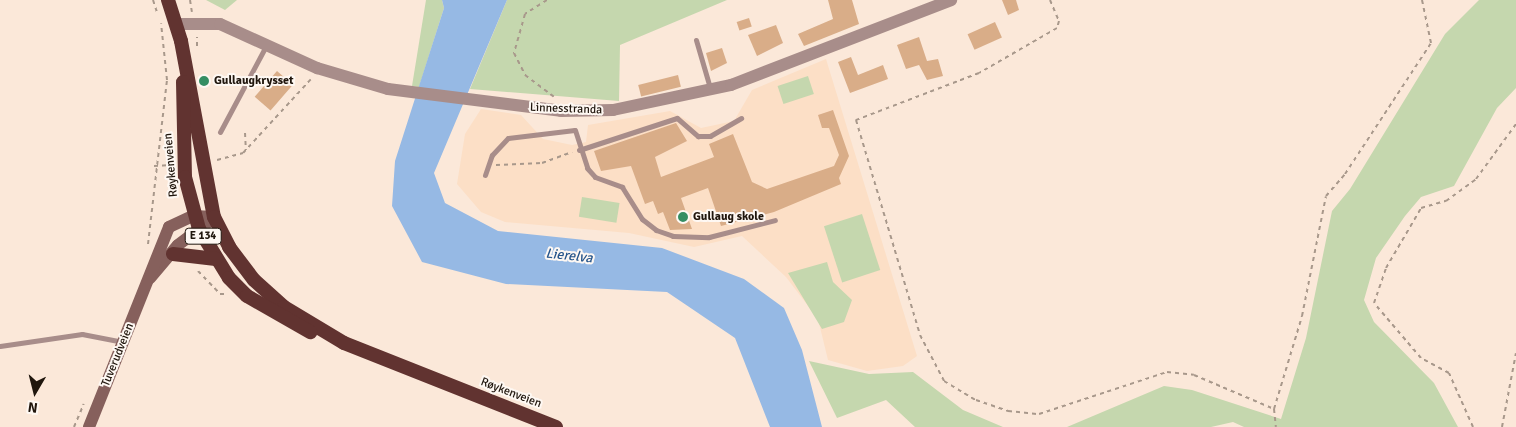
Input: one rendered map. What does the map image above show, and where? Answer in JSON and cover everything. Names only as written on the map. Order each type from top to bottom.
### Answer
[{"type":"highway","name":"Røykenveien","points":[[168,0],[177,24],[184,56],[214,217],[236,258],[267,293],[344,342]]},
{"type":"highway","name":"Røykenveien","points":[[184,56],[184,161],[193,216],[216,259],[237,286],[281,320],[344,342],[556,427]]},
{"type":"highway","name":"E 134","points":[[173,254],[216,259]]},
{"type":"main road","name":"Tuverudveien","points":[[89,427],[170,227],[193,216],[214,217]]},
{"type":"main road","name":"Tuverudveien","points":[[147,282],[173,254],[214,217]]},
{"type":"street","name":"Linnesstranda","points":[[177,24],[220,24],[266,46],[344,78],[413,93],[561,110],[613,110],[712,91],[951,0]]},
{"type":"lane","points":[[696,40],[712,91]]},
{"type":"lane","points":[[220,132],[266,46]]},
{"type":"lane","points":[[579,150],[677,118],[704,137],[732,127],[741,118]]},
{"type":"lane","points":[[485,175],[488,164],[499,145],[513,137],[575,130],[579,150],[595,177],[622,187],[642,219],[664,233],[729,235],[775,220]]},
{"type":"lane","points":[[0,346],[82,334],[124,342]]},
{"type":"path","points":[[149,240],[154,166],[167,60],[153,0]]},
{"type":"path","points":[[547,0],[525,14],[514,53],[524,75],[556,99]]},
{"type":"path","points":[[1050,0],[1059,21],[1056,28],[979,73],[856,120],[920,335],[944,381],[976,400],[1008,411],[1038,414],[1167,372],[1194,375],[1274,409]]},
{"type":"path","points":[[1276,427],[1274,409],[1302,316],[1326,196],[1345,174],[1431,43],[1422,0]]},
{"type":"path","points":[[223,159],[246,150],[315,75]]},
{"type":"path","points":[[1473,427],[1449,373],[1421,358],[1374,303],[1386,268],[1421,208],[1446,201],[1476,179],[1516,124]]},
{"type":"path","points":[[245,133],[246,150]]},
{"type":"path","points":[[488,164],[542,163],[579,150]]},
{"type":"path","points":[[154,166],[177,164]]},
{"type":"path","points":[[196,269],[220,294],[228,294],[237,286]]},
{"type":"path","points":[[1502,427],[1516,353]]},
{"type":"shaded area","name":"Gullaug skole","points":[[826,59],[917,356],[903,366],[867,371],[828,360],[818,319],[786,277],[742,236],[694,247],[629,233],[505,222],[481,212],[457,184],[465,134],[481,109],[521,115],[543,139],[572,145],[586,142],[588,125],[670,111],[701,128],[734,121],[752,90]]},
{"type":"green space","points":[[206,0],[237,0],[225,10]]},
{"type":"green space","points":[[426,0],[442,0],[444,8],[419,87],[412,86]]},
{"type":"green space","points":[[507,0],[727,0],[620,45],[619,101],[470,89]]},
{"type":"green space","points":[[1479,0],[1516,0],[1516,88],[1497,108],[1454,186],[1421,197],[1405,216],[1376,258],[1364,300],[1374,322],[1434,383],[1458,427],[1244,427],[1233,422],[1211,427],[1067,427],[1164,386],[1192,390],[1281,419],[1306,338],[1332,211],[1350,189],[1445,34]]},
{"type":"green space","points":[[808,76],[814,94],[783,104],[778,86]]},
{"type":"green space","points":[[582,197],[620,203],[616,223],[579,217]]},
{"type":"green space","points":[[862,214],[880,270],[842,282],[824,226]]},
{"type":"green space","points":[[827,262],[833,282],[852,300],[844,322],[822,329],[788,273]]},
{"type":"green space","points":[[809,361],[869,374],[913,372],[963,410],[1003,427],[915,427],[886,400],[837,418]]},
{"type":"water","name":"Lierelva","points":[[442,0],[507,0],[434,173],[445,203],[498,231],[662,248],[744,279],[784,308],[802,350],[822,427],[770,427],[735,338],[667,292],[506,284],[422,262],[392,206],[395,161],[444,8]]},
{"type":"building","points":[[828,0],[852,0],[859,24],[804,46],[798,34],[833,19]]},
{"type":"building","points":[[1002,0],[1016,0],[1019,10],[1008,15]]},
{"type":"building","points":[[749,18],[752,27],[739,31],[737,22]]},
{"type":"building","points":[[995,22],[1002,38],[975,50],[968,34]]},
{"type":"building","points":[[776,25],[783,43],[757,56],[748,35]]},
{"type":"building","points":[[919,37],[927,61],[938,59],[943,76],[927,80],[919,65],[906,69],[897,45]]},
{"type":"building","points":[[722,48],[727,63],[711,71],[706,53]]},
{"type":"building","points":[[851,57],[858,75],[883,65],[888,79],[850,93],[838,62]]},
{"type":"building","points":[[277,71],[293,85],[271,110],[255,97]]},
{"type":"building","points":[[678,75],[681,87],[641,97],[638,85]]},
{"type":"building","points":[[833,110],[849,156],[839,178],[841,184],[774,212],[721,226],[708,188],[681,198],[692,229],[670,230],[663,212],[658,214],[653,201],[645,204],[631,166],[601,171],[594,151],[676,123],[687,141],[655,157],[661,177],[714,157],[709,144],[733,134],[752,182],[767,189],[834,166],[839,155],[829,128],[822,128],[818,115]]},
{"type":"place","name":"Gullaugkrysset","points":[[204,81]]},
{"type":"place","name":"Gullaug skole","points":[[683,217]]}]
